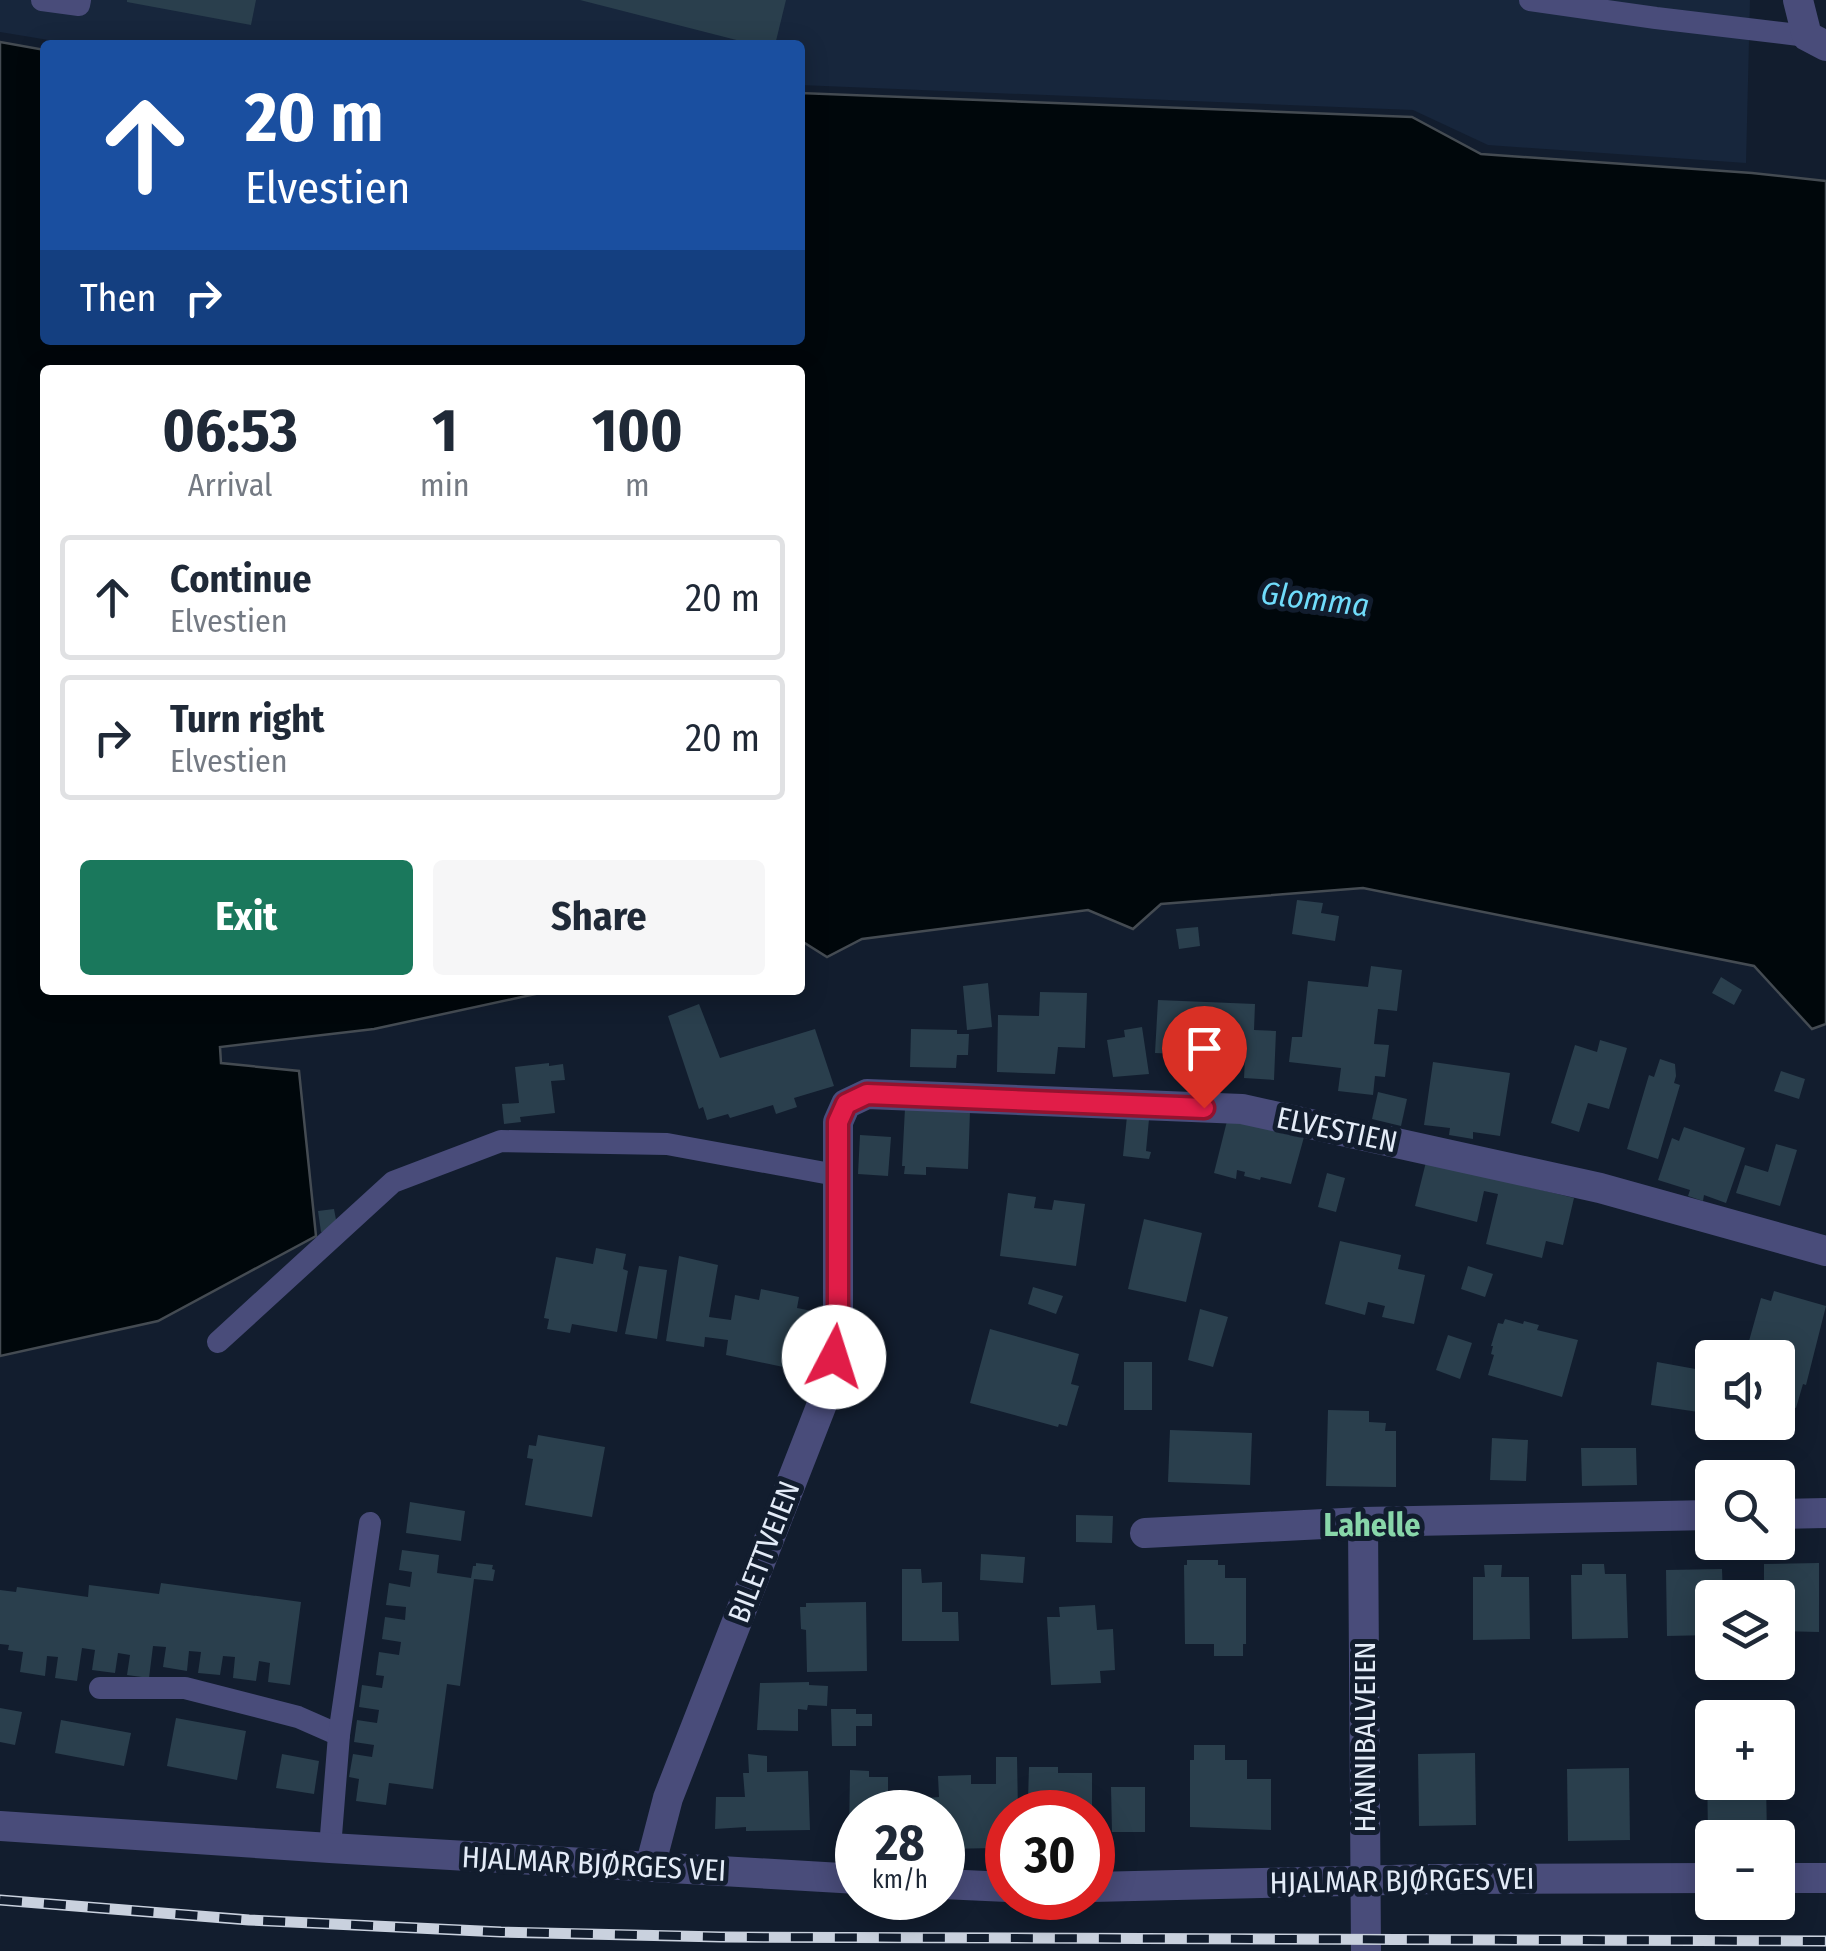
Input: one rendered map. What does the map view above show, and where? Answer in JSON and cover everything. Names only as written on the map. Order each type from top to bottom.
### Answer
[{"type":"street","points":[[1798,0],[1816,41]]},
{"type":"street","name":"ELVESTIEN","points":[[838,1230],[838,1122],[846,1104],[867,1094],[1242,1109],[1600,1188],[1826,1250]]},
{"type":"street","name":"BILETTVEIEN","points":[[650,1867],[668,1798],[822,1404],[834,1357],[838,1230]]},
{"type":"street","points":[[1795,1514],[1826,1513]]},
{"type":"street","points":[[1145,1533],[1363,1522],[1695,1515]]},
{"type":"street","name":"HANNIBALVEIEN","points":[[1363,1522],[1366,1951]]},
{"type":"street","name":"HJALMAR BJØRGES VEI","points":[[0,1826],[835,1878]]},
{"type":"street","name":"HJALMAR BJØRGES VEI","points":[[1115,1887],[1695,1878]]},
{"type":"street","points":[[1795,1878],[1826,1878]]},
{"type":"lane","points":[[42,0],[80,5],[80,0]]},
{"type":"lane","points":[[1530,0],[1816,41]]},
{"type":"lane","points":[[218,1342],[393,1182],[501,1140],[667,1144],[836,1175]]},
{"type":"lane","points":[[330,1848],[338,1735],[370,1523]]},
{"type":"lane","points":[[100,1688],[198,1690],[298,1717],[338,1735]]},
{"type":"shaded area","points":[[0,0],[1750,0],[1746,163],[1488,145],[1413,110],[805,85],[805,40],[49,40],[0,32]]},
{"type":"water","name":"Glomma","points":[[0,42],[40,49],[40,345],[805,345],[805,93],[1412,117],[1481,154],[1826,181],[1826,1024],[1812,1029],[1754,966],[1363,888],[1161,904],[1133,929],[1088,910],[862,939],[827,957],[805,943],[805,365],[40,365],[40,995],[531,995],[374,1029],[220,1047],[221,1063],[299,1071],[316,1236],[158,1321],[0,1356]]},
{"type":"building","points":[[127,0],[256,0],[251,25]]},
{"type":"building","points":[[580,0],[786,0],[776,40],[736,40]]},
{"type":"building","points":[[1297,900],[1323,903],[1321,913],[1339,916],[1335,941],[1292,934]]},
{"type":"building","points":[[1198,927],[1200,946],[1179,949],[1176,929]]},
{"type":"building","points":[[1371,966],[1402,970],[1397,1011],[1378,1009],[1374,1044],[1389,1045],[1385,1077],[1375,1076],[1373,1095],[1338,1091],[1341,1068],[1289,1062],[1292,1037],[1302,1037],[1308,981],[1368,987]]},
{"type":"building","points":[[1721,977],[1742,990],[1734,1005],[1712,993]]},
{"type":"building","points":[[988,983],[992,1027],[967,1030],[963,986]]},
{"type":"building","points":[[1040,992],[1087,993],[1085,1048],[1058,1047],[1055,1074],[997,1072],[998,1015],[1039,1016]]},
{"type":"building","points":[[1158,1000],[1255,1004],[1254,1030],[1276,1031],[1274,1080],[1244,1078],[1245,1057],[1155,1053]]},
{"type":"building","points":[[699,1004],[720,1058],[815,1029],[834,1086],[794,1098],[797,1107],[776,1114],[773,1105],[730,1118],[728,1114],[707,1120],[703,1107],[699,1109],[668,1016]]},
{"type":"building","points":[[1142,1027],[1149,1074],[1113,1077],[1107,1040],[1125,1037],[1124,1030]]},
{"type":"building","points":[[911,1029],[969,1034],[968,1055],[957,1055],[956,1068],[910,1067]]},
{"type":"building","points":[[1600,1040],[1627,1048],[1609,1109],[1588,1103],[1579,1132],[1551,1123],[1575,1045],[1597,1052]]},
{"type":"building","points":[[1660,1059],[1675,1064],[1674,1083],[1680,1085],[1658,1159],[1627,1149],[1649,1075],[1654,1077]]},
{"type":"building","points":[[1433,1062],[1510,1073],[1500,1136],[1473,1132],[1473,1139],[1449,1135],[1450,1128],[1424,1125]]},
{"type":"building","points":[[563,1064],[565,1080],[551,1081],[555,1113],[520,1117],[521,1122],[504,1124],[502,1104],[519,1103],[515,1067]]},
{"type":"building","points":[[1781,1071],[1805,1079],[1799,1099],[1774,1091]]},
{"type":"building","points":[[1378,1092],[1407,1099],[1401,1126],[1372,1119]]},
{"type":"building","points":[[905,1108],[970,1111],[968,1169],[926,1167],[926,1175],[904,1174]]},
{"type":"building","points":[[1127,1116],[1149,1119],[1149,1159],[1123,1156]]},
{"type":"building","points":[[1228,1117],[1304,1137],[1291,1184],[1244,1176],[1245,1172],[1237,1170],[1236,1179],[1214,1173]]},
{"type":"building","points":[[1684,1127],[1745,1148],[1726,1203],[1704,1195],[1703,1201],[1688,1196],[1690,1190],[1658,1180],[1672,1138],[1679,1141]]},
{"type":"building","points":[[860,1135],[891,1137],[888,1176],[858,1174]]},
{"type":"building","points":[[1776,1144],[1797,1150],[1780,1206],[1736,1193],[1745,1165],[1768,1172]]},
{"type":"building","points":[[1426,1162],[1574,1198],[1563,1245],[1546,1241],[1542,1258],[1486,1244],[1498,1194],[1484,1191],[1477,1222],[1415,1206]]},
{"type":"building","points":[[1327,1173],[1345,1178],[1336,1212],[1318,1207]]},
{"type":"building","points":[[1008,1193],[1036,1197],[1034,1208],[1052,1210],[1054,1200],[1085,1204],[1076,1266],[1000,1256]]},
{"type":"building","points":[[334,1209],[338,1230],[321,1232],[318,1211]]},
{"type":"building","points":[[1144,1219],[1202,1233],[1186,1302],[1128,1289]]},
{"type":"building","points":[[1340,1241],[1401,1255],[1398,1269],[1425,1275],[1414,1324],[1382,1317],[1385,1306],[1368,1302],[1365,1315],[1325,1304]]},
{"type":"building","points":[[596,1248],[626,1254],[623,1269],[628,1271],[617,1332],[572,1324],[570,1333],[547,1329],[549,1319],[544,1318],[556,1257],[593,1264]]},
{"type":"building","points":[[679,1256],[718,1265],[709,1317],[731,1320],[735,1295],[759,1300],[761,1289],[799,1297],[797,1308],[817,1312],[807,1372],[726,1355],[728,1340],[705,1337],[704,1347],[666,1341]]},
{"type":"building","points":[[639,1266],[667,1270],[657,1339],[625,1334]]},
{"type":"building","points":[[1468,1266],[1493,1274],[1485,1297],[1461,1289]]},
{"type":"building","points":[[1033,1287],[1063,1296],[1056,1314],[1028,1304]]},
{"type":"building","points":[[1774,1291],[1826,1306],[1806,1385],[1803,1384],[1796,1408],[1795,1340],[1749,1340],[1761,1298],[1771,1301]]},
{"type":"building","points":[[1200,1309],[1228,1317],[1213,1367],[1188,1360]]},
{"type":"building","points":[[1505,1319],[1539,1325],[1537,1330],[1578,1340],[1562,1397],[1488,1375],[1494,1355],[1491,1346],[1498,1323],[1503,1324]]},
{"type":"building","points":[[990,1329],[1079,1354],[1071,1384],[1079,1386],[1067,1426],[1058,1427],[970,1403]]},
{"type":"building","points":[[1448,1335],[1472,1343],[1460,1379],[1436,1370]]},
{"type":"building","points":[[1124,1362],[1152,1362],[1152,1410],[1124,1410]]},
{"type":"building","points":[[1657,1362],[1695,1369],[1695,1411],[1651,1405]]},
{"type":"building","points":[[1328,1410],[1369,1411],[1369,1422],[1386,1423],[1385,1431],[1396,1431],[1396,1487],[1326,1486]]},
{"type":"building","points":[[1170,1430],[1252,1433],[1250,1485],[1168,1482]]},
{"type":"building","points":[[538,1435],[605,1447],[592,1517],[525,1505],[533,1459],[527,1458],[529,1445],[536,1446]]},
{"type":"building","points":[[1492,1438],[1528,1440],[1526,1481],[1490,1480]]},
{"type":"building","points":[[1581,1448],[1636,1448],[1637,1485],[1582,1486]]},
{"type":"building","points":[[410,1502],[465,1511],[461,1541],[406,1533]]},
{"type":"building","points":[[1076,1515],[1113,1516],[1112,1543],[1076,1542]]},
{"type":"building","points":[[402,1550],[439,1555],[437,1573],[471,1578],[476,1563],[493,1565],[495,1570],[493,1581],[474,1579],[460,1686],[447,1684],[433,1789],[389,1783],[386,1805],[356,1801],[359,1779],[349,1777],[353,1754],[372,1757],[374,1745],[354,1742],[357,1720],[377,1723],[379,1710],[359,1707],[362,1685],[382,1688],[384,1676],[376,1675],[379,1652],[399,1655],[401,1642],[382,1639],[385,1617],[405,1620],[406,1607],[386,1605],[389,1583],[410,1587],[412,1572],[399,1570]]},
{"type":"building","points":[[981,1554],[1025,1557],[1023,1583],[980,1580]]},
{"type":"building","points":[[1187,1560],[1218,1560],[1218,1565],[1225,1565],[1225,1578],[1246,1578],[1243,1656],[1214,1656],[1214,1644],[1185,1644]]},
{"type":"building","points":[[1819,1563],[1819,1632],[1795,1631],[1795,1580],[1764,1580],[1764,1564]]},
{"type":"building","points":[[1582,1564],[1604,1564],[1605,1574],[1626,1574],[1628,1638],[1572,1639],[1571,1575],[1582,1575]]},
{"type":"building","points":[[1484,1565],[1502,1565],[1501,1577],[1529,1577],[1530,1639],[1473,1640],[1473,1577],[1485,1577]]},
{"type":"building","points":[[902,1569],[921,1569],[922,1583],[942,1582],[942,1612],[958,1612],[959,1641],[902,1641]]},
{"type":"building","points":[[1722,1569],[1722,1580],[1695,1580],[1695,1635],[1667,1636],[1666,1570]]},
{"type":"building","points":[[161,1583],[301,1602],[290,1685],[268,1682],[270,1663],[259,1661],[256,1681],[233,1678],[235,1657],[223,1656],[220,1675],[198,1673],[201,1652],[189,1651],[187,1671],[163,1667],[166,1647],[153,1646],[149,1678],[127,1675],[130,1655],[118,1653],[115,1673],[92,1670],[95,1650],[82,1648],[77,1681],[55,1678],[58,1657],[47,1656],[45,1676],[20,1672],[23,1652],[8,1650],[9,1645],[0,1644],[0,1590],[16,1592],[17,1587],[88,1597],[89,1585],[159,1594]]},
{"type":"building","points":[[866,1602],[867,1671],[807,1672],[806,1630],[801,1629],[800,1607],[806,1607],[806,1603]]},
{"type":"building","points":[[1095,1605],[1097,1630],[1113,1629],[1115,1670],[1100,1671],[1101,1683],[1051,1685],[1047,1617],[1060,1617],[1059,1607]]},
{"type":"building","points":[[809,1682],[828,1686],[827,1706],[798,1709],[798,1731],[757,1730],[760,1683]]},
{"type":"building","points":[[0,1708],[22,1712],[15,1745],[0,1742]]},
{"type":"building","points":[[831,1709],[856,1709],[856,1714],[872,1714],[872,1726],[856,1726],[856,1746],[832,1746]]},
{"type":"building","points":[[176,1718],[246,1731],[237,1780],[167,1766]]},
{"type":"building","points":[[61,1720],[131,1733],[124,1766],[55,1753]]},
{"type":"building","points":[[1194,1745],[1225,1745],[1225,1760],[1247,1760],[1247,1779],[1271,1779],[1271,1830],[1190,1827],[1190,1760],[1194,1760]]},
{"type":"building","points":[[1475,1753],[1476,1825],[1419,1826],[1418,1754]]},
{"type":"building","points":[[282,1754],[319,1761],[314,1794],[276,1788]]},
{"type":"building","points":[[748,1754],[767,1756],[767,1772],[808,1771],[810,1830],[715,1829],[716,1797],[745,1797],[743,1773],[749,1773]]},
{"type":"building","points":[[996,1757],[1017,1757],[1018,1790],[985,1790],[985,1848],[965,1849],[965,1790],[939,1790],[938,1776],[971,1775],[971,1784],[996,1784]]},
{"type":"building","points":[[1029,1767],[1058,1767],[1058,1773],[1092,1773],[1092,1790],[1028,1790]]},
{"type":"building","points":[[1629,1768],[1630,1840],[1568,1841],[1567,1769]]},
{"type":"building","points":[[850,1770],[869,1771],[869,1777],[888,1777],[888,1790],[850,1790]]},
{"type":"building","points":[[1145,1787],[1145,1832],[1115,1832],[1115,1790],[1111,1790]]},
{"type":"building","points":[[1708,1800],[1766,1800],[1767,1820],[1708,1820]]},
{"type":"railway","points":[[0,1900],[249,1920],[721,1937],[1826,1941]]},
{"type":"district","name":"Lahelle","points":[[1372,1525]]},
{"type":"route","points":[[834,1357],[838,1308],[838,1122],[846,1104],[867,1094],[1204,1108]]}]
